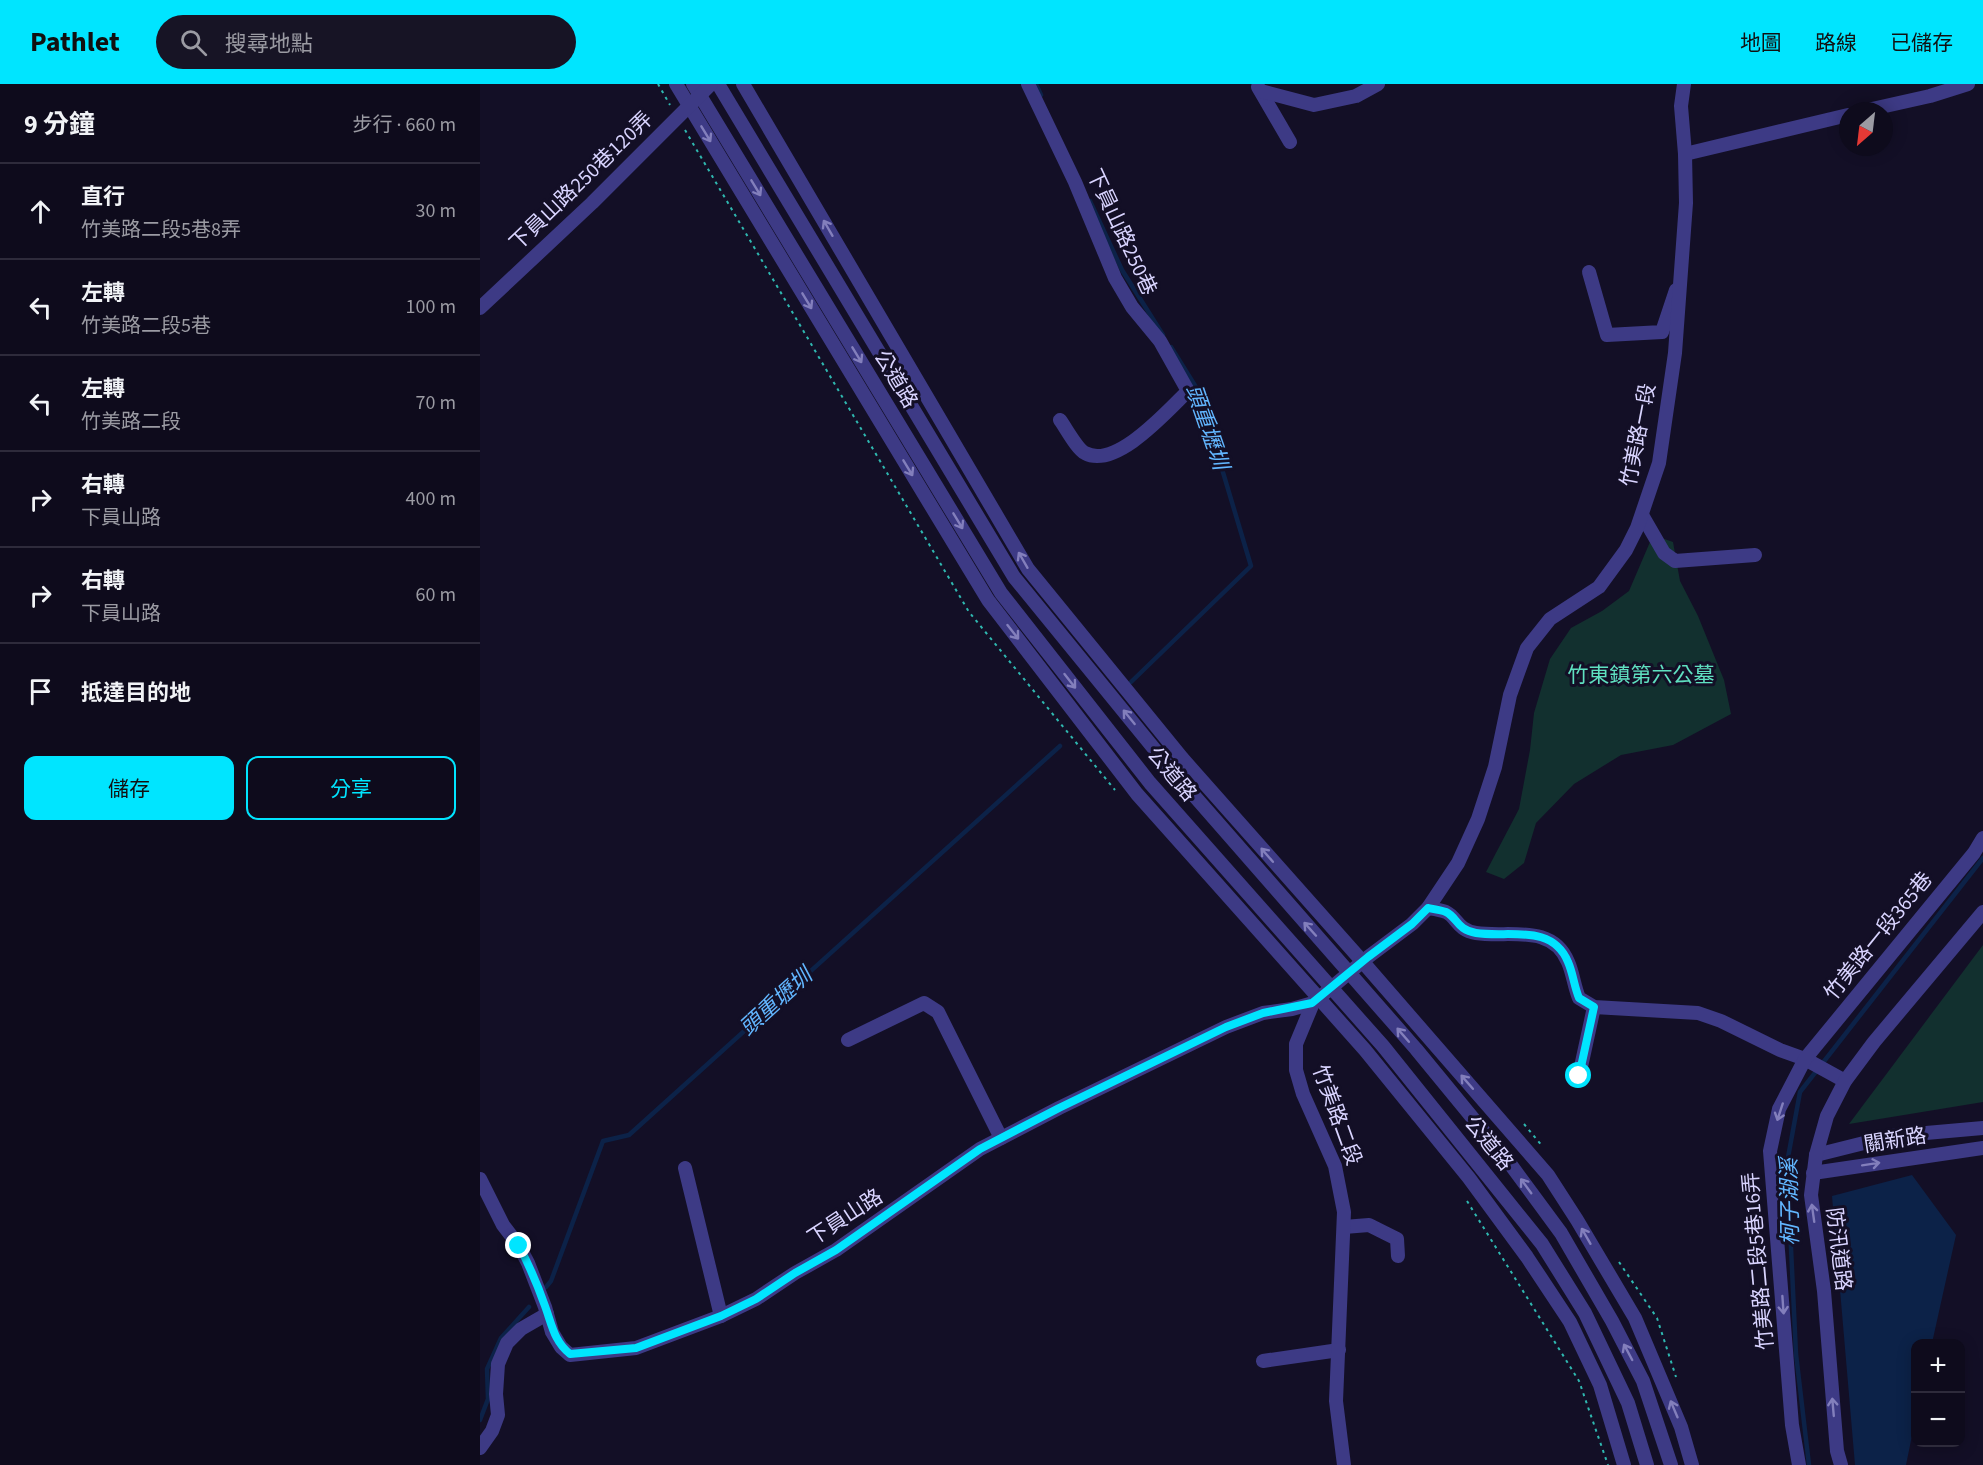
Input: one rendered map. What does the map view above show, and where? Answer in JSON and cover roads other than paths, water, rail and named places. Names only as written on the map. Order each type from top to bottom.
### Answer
[{"type":"street","name":"公道路","points":[[676,84],[988,600],[1137,794],[1316,1001],[1365,1050],[1469,1178],[1544,1282],[1570,1322],[1600,1385],[1624,1465]]},
{"type":"street","name":"下員山路250巷120弄","points":[[480,308],[592,203],[689,106],[696,90],[711,84]]},
{"type":"street","name":"公道路","points":[[718,84],[1014,577],[1169,767],[1416,1049],[1501,1152],[1562,1233],[1643,1381],[1671,1465]]},
{"type":"street","name":"公道路","points":[[744,84],[1028,569],[1182,758],[1548,1175],[1635,1318],[1681,1427],[1692,1465]]},
{"type":"street","name":"下員山路250巷","points":[[1028,84],[1075,182],[1115,278],[1132,307],[1160,341],[1188,391],[1156,424],[1112,453],[1098,457],[1084,453],[1060,420]]},
{"type":"street","points":[[1258,87],[1314,105],[1356,96],[1378,84]]},
{"type":"street","name":"竹美路一段","points":[[1428,908],[1458,863],[1478,819],[1495,767],[1510,695],[1527,648],[1550,620],[1599,586],[1626,550],[1642,515],[1659,463],[1676,353],[1686,203],[1681,106],[1684,84]]},
{"type":"street","points":[[1893,104],[1968,84]]},
{"type":"street","points":[[1258,87],[1290,142]]},
{"type":"street","name":"公道路","points":[[696,90],[1001,592],[1150,783],[1383,1046],[1542,1244],[1585,1313],[1628,1403],[1647,1465]]},
{"type":"street","points":[[1685,154],[1839,117]]},
{"type":"street","points":[[1589,272],[1607,335],[1662,332],[1681,274]]},
{"type":"street","points":[[1642,515],[1664,553],[1676,561],[1755,555]]},
{"type":"street","name":"竹美路一段365巷","points":[[1804,1059],[1974,853],[1983,838]]},
{"type":"street","name":"竹美路二段","points":[[1344,1465],[1336,1401],[1344,1212],[1335,1166],[1303,1094],[1296,1070],[1296,1044],[1316,1001],[1362,961],[1412,924],[1428,908]]},
{"type":"street","points":[[1428,908],[1448,913],[1464,929],[1476,933],[1538,935],[1550,941],[1562,951],[1568,962],[1579,998],[1594,1007],[1698,1013],[1721,1021],[1845,1080]]},
{"type":"street","name":"防汛道路","points":[[1840,1465],[1824,1291],[1811,1195],[1816,1155],[1827,1116],[1845,1080],[1983,912]]},
{"type":"street","name":"下員山路","points":[[480,1179],[503,1225],[519,1246],[528,1263],[552,1332],[561,1347],[570,1354],[636,1348],[721,1316],[756,1299],[795,1273],[836,1250],[980,1149],[1001,1138],[1226,1027],[1263,1013],[1316,1001]]},
{"type":"street","points":[[848,1040],[924,1003],[938,1011],[1001,1138]]},
{"type":"street","points":[[1579,1076],[1594,1007]]},
{"type":"street","name":"竹美路二段5巷16弄","points":[[1800,1465],[1792,1425],[1770,1150],[1779,1109],[1804,1059]]},
{"type":"street","name":"關新路","points":[[1816,1155],[1892,1136],[1983,1128]]},
{"type":"street","name":"關新路","points":[[1814,1173],[1983,1148]]},
{"type":"street","points":[[685,1168],[721,1316]]},
{"type":"street","points":[[1344,1227],[1369,1225],[1397,1239],[1398,1256]]},
{"type":"street","points":[[480,1448],[492,1431],[498,1415],[496,1394],[498,1364],[507,1343],[521,1329],[547,1314]]},
{"type":"street","points":[[1263,1361],[1339,1350]]},
{"type":"water","points":[[1912,1175],[1956,1235],[1933,1339],[1911,1339],[1911,1441],[1906,1465],[1855,1465],[1832,1196]]},
{"type":"waterway","name":"頭重壢圳","points":[[1036,84],[1041,95]]},
{"type":"waterway","name":"頭重壢圳","points":[[1090,201],[1122,270],[1163,335]]},
{"type":"waterway","name":"頭重壢圳","points":[[1131,682],[1251,566],[1199,392],[1171,347]]},
{"type":"waterway","name":"頭重壢圳","points":[[546,1287],[551,1281],[603,1141],[629,1135],[1060,746]]},
{"type":"waterway","name":"柯子湖溪","points":[[1809,1465],[1796,1354],[1787,1163],[1800,1092],[1983,858]]},
{"type":"waterway","name":"頭重壢圳","points":[[480,1420],[488,1399],[487,1369],[501,1338],[529,1307]]},
{"type":"park label","name":"竹東鎮第六公墓","points":[[1641,675]]}]
